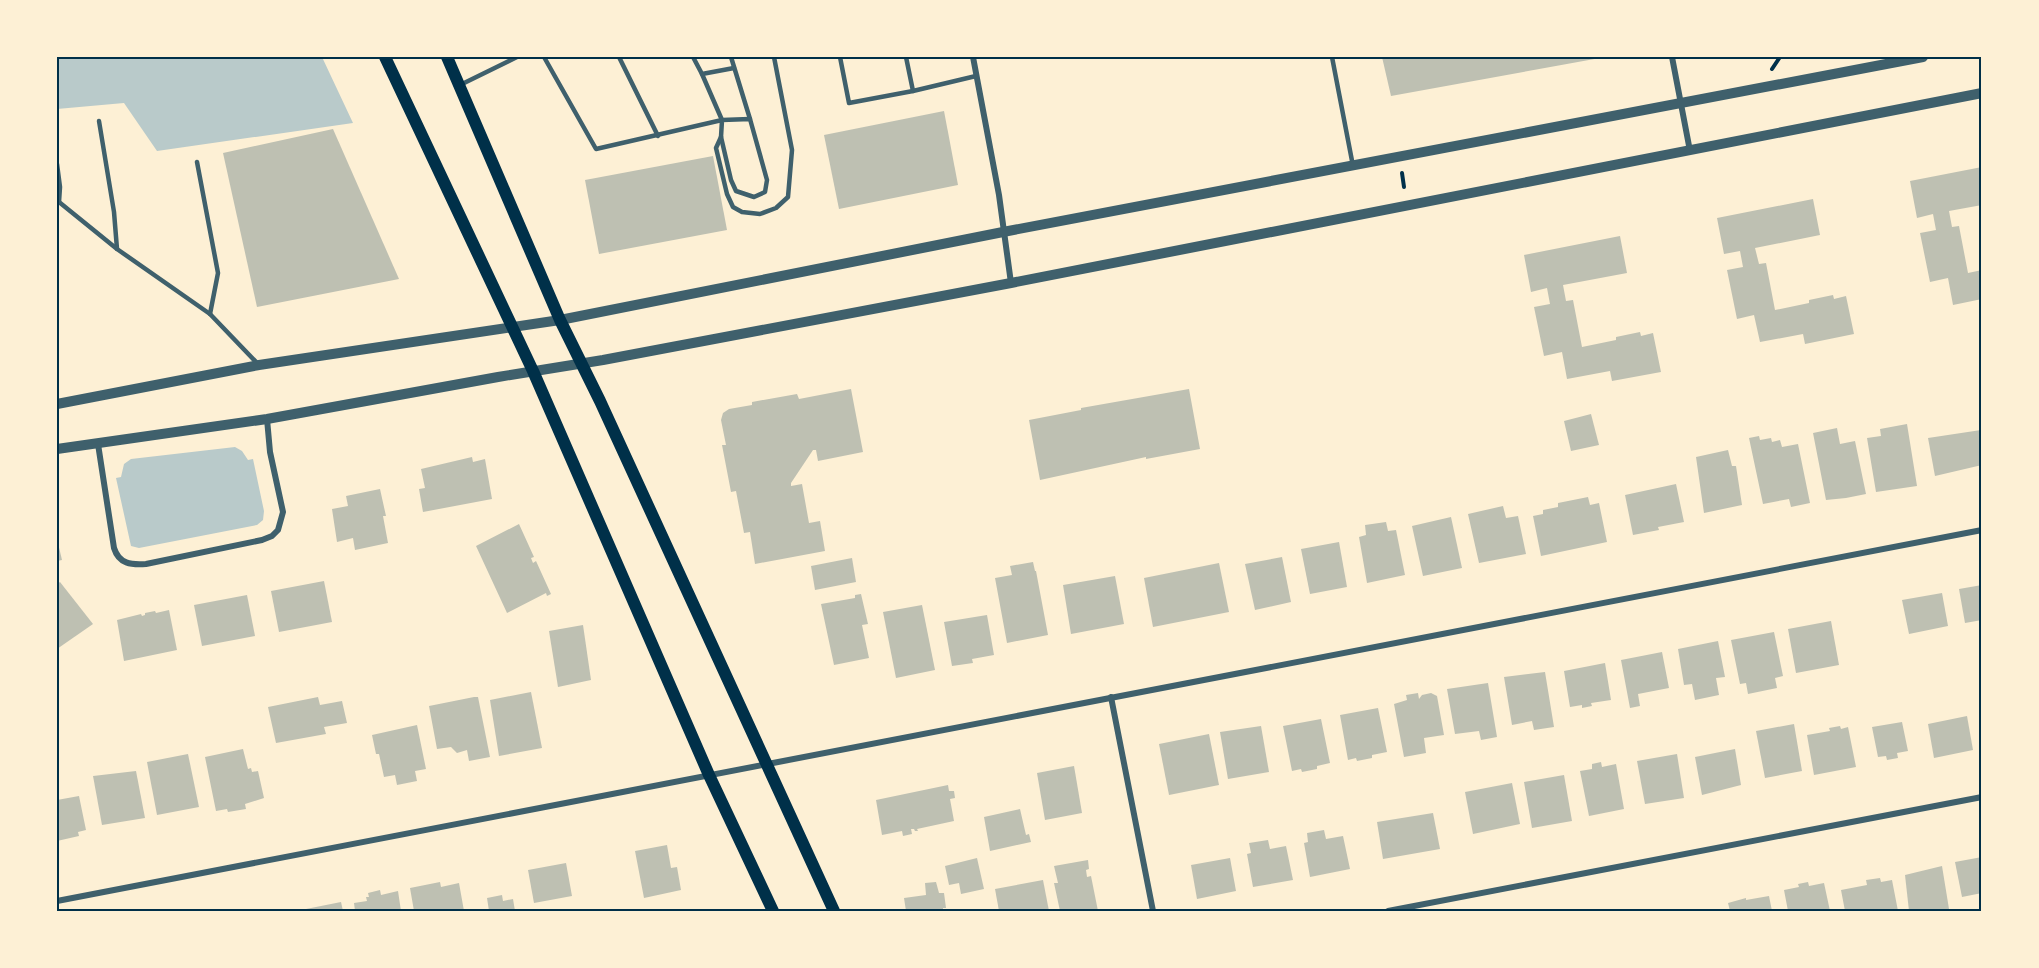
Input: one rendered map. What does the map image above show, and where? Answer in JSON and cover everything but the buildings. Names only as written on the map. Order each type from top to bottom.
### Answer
[{"type":"main road","points":[[385,57],[533,371],[709,775],[773,911]]},
{"type":"main road","points":[[447,57],[560,320],[834,911]]},
{"type":"street","points":[[973,57],[999,195],[1011,283]]},
{"type":"street","points":[[1672,57],[1690,151]]},
{"type":"street","points":[[57,404],[259,365],[560,320],[1003,232],[1923,57]]},
{"type":"street","points":[[57,449],[267,419],[582,364],[1011,283],[1982,93]]},
{"type":"street","points":[[98,444],[117,556],[123,562],[134,565],[146,564],[262,540],[272,536],[278,530],[284,512],[270,452],[267,419]]},
{"type":"street","points":[[57,901],[1982,530]]},
{"type":"street","points":[[1111,697],[1153,911]]},
{"type":"street","points":[[1388,911],[1982,797]]},
{"type":"lane","points":[[460,85],[517,57]]},
{"type":"lane","points":[[544,57],[596,149],[722,120],[750,119]]},
{"type":"lane","points":[[619,57],[658,136]]},
{"type":"lane","points":[[693,57],[722,120],[721,137],[731,180],[736,191],[754,197],[765,192],[767,180],[731,57]]},
{"type":"lane","points":[[721,137],[716,148],[727,194],[733,207],[742,212],[759,214],[776,208],[788,197],[792,150],[774,57]]},
{"type":"lane","points":[[840,57],[849,103],[976,76]]},
{"type":"lane","points":[[906,57],[913,91]]},
{"type":"lane","points":[[1332,57],[1353,166]]},
{"type":"lane","points":[[702,74],[734,68]]},
{"type":"lane","points":[[99,121],[114,212],[117,249]]},
{"type":"lane","points":[[197,162],[218,273],[210,314]]},
{"type":"lane","points":[[57,164],[60,187],[58,203],[117,249],[210,314],[259,365]]},
{"type":"path","points":[[1401,171],[1404,187]]},
{"type":"shaded area","points":[[57,57],[322,57],[353,123],[157,151],[124,103],[57,109]]},
{"type":"shaded area","points":[[235,447],[242,451],[248,460],[253,459],[264,511],[263,520],[257,525],[139,548],[131,546],[116,478],[121,477],[124,464],[131,459]]}]
